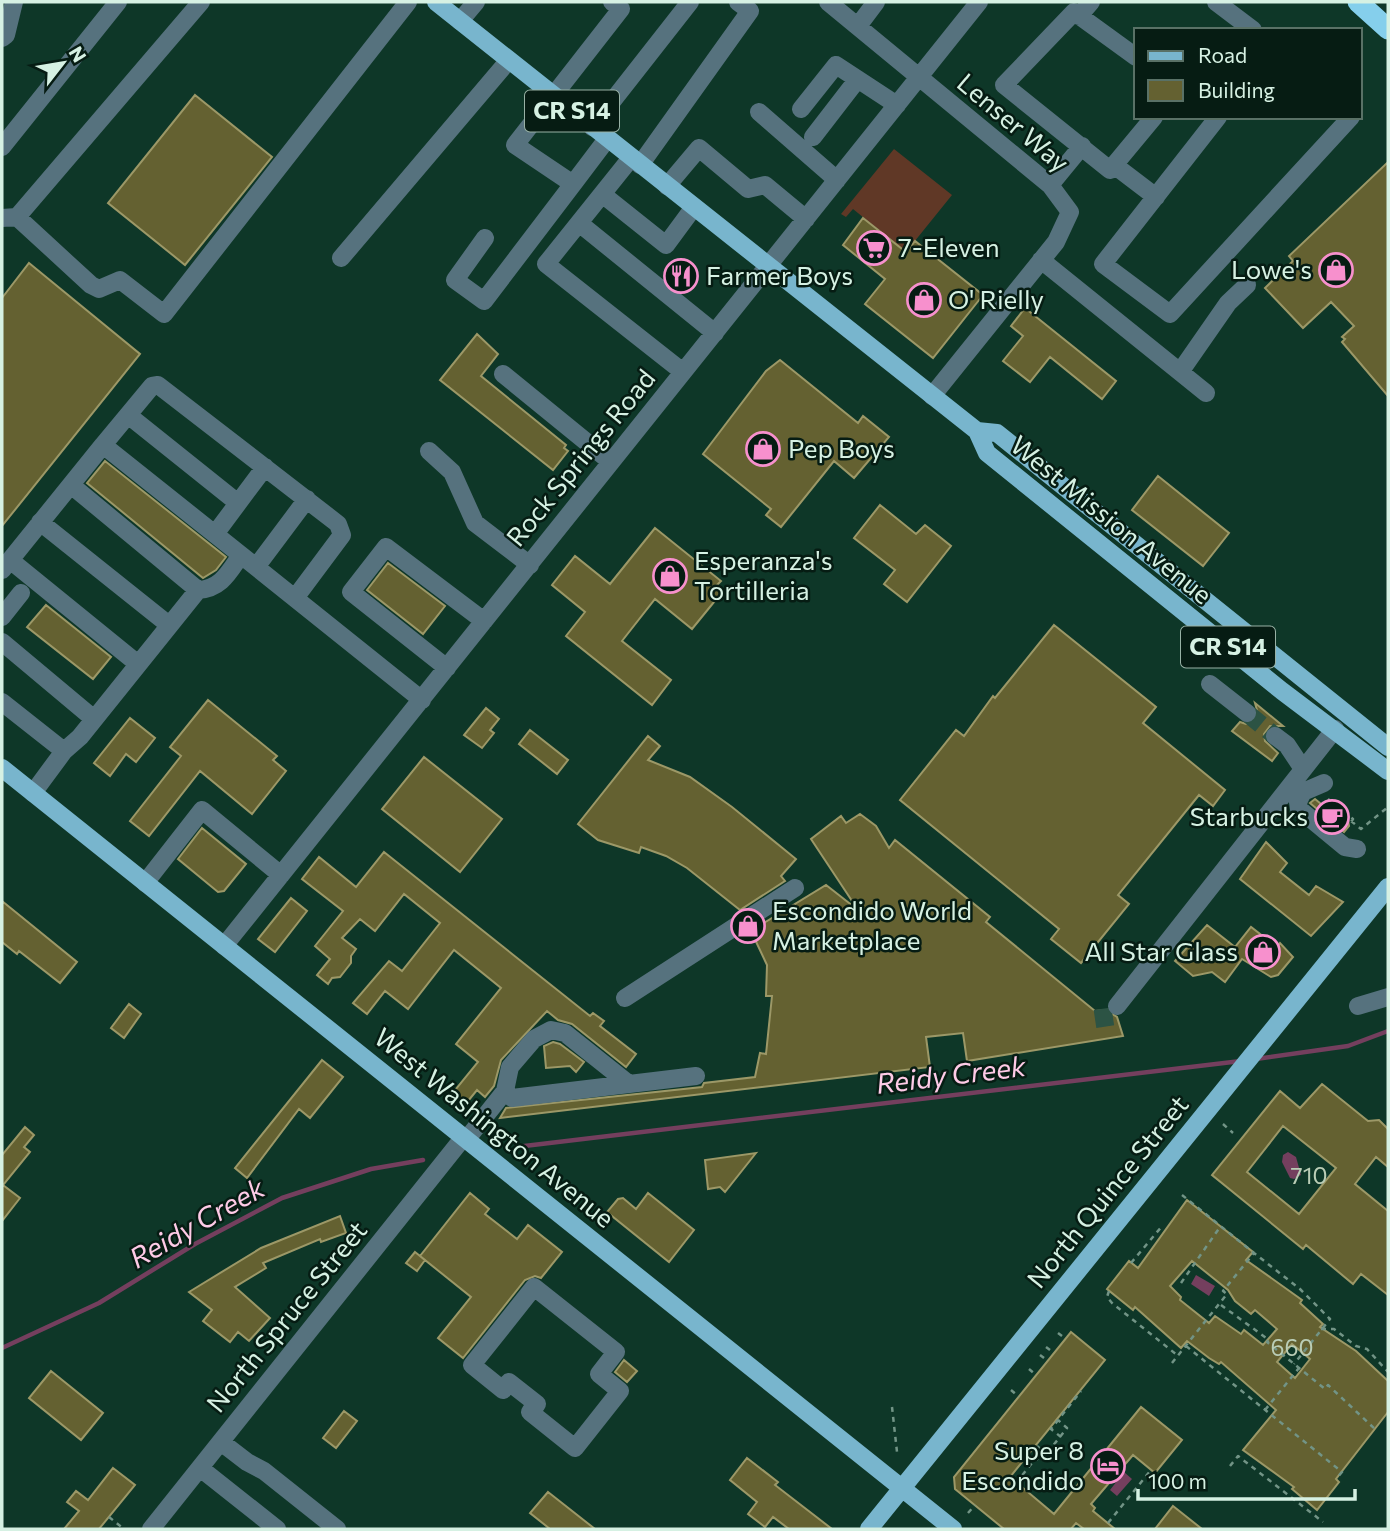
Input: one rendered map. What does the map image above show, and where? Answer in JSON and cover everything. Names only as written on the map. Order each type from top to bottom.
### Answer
[{"type":"highway","points":[[1358,2],[1388,29]]},
{"type":"highway","points":[[1372,2],[1388,15]]},
{"type":"main road","name":"West Mission Avenue","points":[[436,2],[977,431],[987,453],[1282,691],[1388,771]]},
{"type":"main road","name":"West Mission Avenue","points":[[977,431],[997,433],[1388,747]]},
{"type":"main road","name":"West Washington Avenue","points":[[2,768],[953,1529]]},
{"type":"main road","name":"North Quince Street","points":[[869,1529],[1388,887]]},
{"type":"street","points":[[2,38],[6,36],[14,2]]},
{"type":"street","points":[[2,148],[118,2]]},
{"type":"street","points":[[201,2],[9,217],[91,285],[99,289],[120,280],[164,314],[408,2]]},
{"type":"street","points":[[460,21],[476,2]]},
{"type":"street","points":[[573,184],[515,145],[621,9],[612,2]]},
{"type":"street","points":[[592,127],[690,2]]},
{"type":"street","points":[[683,372],[547,264],[602,194],[635,162],[750,11],[738,2]]},
{"type":"street","name":"Lenser Way","points":[[828,2],[1050,184],[1070,212],[1056,242],[1041,261]]},
{"type":"street","points":[[858,26],[876,2]]},
{"type":"street","name":"Rock Springs Road","points":[[224,946],[979,2]]},
{"type":"street","points":[[1216,2],[1250,28]]},
{"type":"street","points":[[1134,55],[1085,9],[1074,12],[1004,85],[1110,170],[1152,119]]},
{"type":"street","points":[[341,258],[509,60]]},
{"type":"street","points":[[801,109],[836,65],[897,105]]},
{"type":"street","points":[[813,137],[858,80]]},
{"type":"street","points":[[759,112],[837,180]]},
{"type":"street","points":[[1216,119],[1103,264],[1170,314],[1349,119]]},
{"type":"street","points":[[485,238],[455,280],[484,301],[607,139]]},
{"type":"street","points":[[1050,184],[1082,146]]},
{"type":"street","points":[[667,186],[699,148],[748,189],[765,186],[806,219]]},
{"type":"street","points":[[1114,165],[1156,197]]},
{"type":"street","points":[[602,194],[666,245],[694,207]]},
{"type":"street","points":[[579,223],[715,333]]},
{"type":"street","points":[[931,395],[1041,261],[1206,393]]},
{"type":"street","points":[[1180,372],[1228,303],[1247,285]]},
{"type":"street","points":[[503,374],[611,462]]},
{"type":"street","points":[[138,664],[6,565],[152,386],[158,385],[338,524],[343,533],[295,598]]},
{"type":"street","points":[[128,415],[238,503]]},
{"type":"street","points":[[103,445],[422,699]]},
{"type":"street","points":[[429,451],[452,472],[475,523],[530,565]]},
{"type":"street","points":[[215,534],[265,467]]},
{"type":"street","points":[[71,485],[198,590],[212,590],[249,561],[307,499]]},
{"type":"street","points":[[40,523],[169,625]]},
{"type":"street","points":[[447,668],[351,592],[386,547],[484,621]]},
{"type":"street","points":[[33,793],[64,751],[94,719],[198,590]]},
{"type":"street","points":[[2,617],[21,593]]},
{"type":"street","points":[[2,642],[94,719]]},
{"type":"street","points":[[1210,684],[1247,713]]},
{"type":"street","points":[[2,702],[64,751]]},
{"type":"street","points":[[1118,1012],[1335,729]]},
{"type":"street","points":[[1275,736],[1287,745],[1303,769]]},
{"type":"street","points":[[1324,789],[1303,792],[1298,802],[1299,808],[1345,847],[1357,849]]},
{"type":"street","points":[[145,883],[202,810],[281,875]]},
{"type":"street","points":[[625,998],[795,888]]},
{"type":"street","points":[[1358,1006],[1388,997]]},
{"type":"street","name":"North Spruce Street","points":[[151,1529],[505,1091],[510,1067],[534,1038],[551,1030],[565,1033],[629,1084]]},
{"type":"street","points":[[505,1091],[512,1098],[696,1076]]},
{"type":"street","points":[[534,1287],[616,1352],[599,1374],[620,1391],[575,1448],[530,1412],[537,1404],[509,1382],[503,1390],[472,1365],[534,1287]]},
{"type":"street","points":[[221,1441],[337,1529]]},
{"type":"street","points":[[200,1468],[277,1529]]},
{"type":"path","points":[[1324,789],[1350,823],[1362,829],[1388,807]]},
{"type":"path","points":[[1223,1124],[1233,1133]]},
{"type":"path","points":[[1182,1195],[1307,1295],[1314,1302],[1312,1304],[1330,1319],[1294,1364]]},
{"type":"path","points":[[1131,1263],[1163,1225]]},
{"type":"path","points":[[1181,1283],[1200,1259],[1201,1251],[1220,1226]]},
{"type":"path","points":[[1211,1227],[1214,1234]]},
{"type":"path","points":[[1201,1251],[1205,1254]]},
{"type":"path","points":[[1172,1363],[1220,1304],[1227,1294],[1223,1290],[1254,1253]]},
{"type":"path","points":[[1109,1291],[1107,1295],[1110,1301],[1178,1356]]},
{"type":"path","points":[[1220,1304],[1260,1333],[1325,1389],[1328,1385],[1352,1405],[1349,1408],[1376,1430]]},
{"type":"path","points":[[1321,1329],[1334,1329],[1356,1346],[1367,1349],[1388,1372]]},
{"type":"path","points":[[1058,1333],[1066,1339]]},
{"type":"path","points":[[1186,1346],[1342,1472],[1336,1479]]},
{"type":"path","points":[[1046,1347],[1054,1353]]},
{"type":"path","points":[[1040,1355],[1048,1361]]},
{"type":"path","points":[[1265,1410],[1299,1367]]},
{"type":"path","points":[[1028,1369],[1036,1375]]},
{"type":"path","points":[[1011,1391],[1019,1397]]},
{"type":"path","points":[[1061,1437],[1051,1429],[1081,1391]]},
{"type":"path","points":[[892,1407],[897,1452]]},
{"type":"path","points":[[1016,1483],[1036,1458],[1040,1462],[1067,1428],[1058,1420]]},
{"type":"path","points":[[1037,1446],[1047,1454]]},
{"type":"path","points":[[1230,1466],[1238,1456],[1323,1522]]},
{"type":"path","points":[[1108,1523],[1151,1470]]},
{"type":"path","points":[[968,1513],[975,1505]]},
{"type":"path","points":[[109,1517],[124,1529]]},
{"type":"shaded area","points":[[894,149],[952,195],[906,252],[853,209],[846,217],[841,214]]},
{"type":"shaded area","points":[[1288,1152],[1296,1157],[1301,1175],[1294,1179],[1290,1178],[1282,1162],[1283,1155]]},
{"type":"shaded area","points":[[1196,1275],[1215,1286],[1209,1296],[1191,1284]]},
{"type":"shaded area","points":[[1124,1472],[1132,1479],[1117,1496],[1110,1490]]},
{"type":"building","points":[[195,95],[272,157],[185,265],[108,203]]},
{"type":"building","name":"Lowe's","points":[[1388,162],[1388,396],[1342,342],[1345,339],[1342,337],[1354,326],[1331,302],[1303,328],[1265,288],[1293,261],[1289,256]]},
{"type":"building","name":"O' Rielly","points":[[863,218],[906,252],[915,241],[983,295],[933,358],[865,304],[885,279],[843,245]]},
{"type":"building","points":[[29,263],[140,354],[2,526],[2,298]]},
{"type":"building","points":[[1025,308],[1116,381],[1102,399],[1050,357],[1030,382],[1003,361],[1023,336],[1011,326]]},
{"type":"building","points":[[477,334],[498,354],[481,376],[566,445],[564,448],[568,451],[553,470],[440,380]]},
{"type":"building","name":"Pep Boys","points":[[780,360],[858,423],[863,416],[889,437],[854,478],[834,461],[781,527],[766,515],[771,509],[703,454],[766,371]]},
{"type":"building","points":[[105,461],[226,557],[216,570],[203,578],[87,483]]},
{"type":"building","points":[[1158,476],[1229,533],[1203,566],[1132,510]]},
{"type":"building","points":[[880,505],[916,534],[925,525],[951,546],[907,602],[884,584],[895,570],[854,538]]},
{"type":"building","points":[[655,528],[721,581],[717,585],[723,591],[692,629],[655,599],[622,641],[671,680],[652,705],[566,636],[585,612],[552,585],[575,556],[610,584]]},
{"type":"building","points":[[388,563],[445,606],[423,634],[367,590]]},
{"type":"building","points":[[46,605],[111,657],[93,679],[27,627]]},
{"type":"building","points":[[1054,625],[1156,707],[1143,723],[1225,790],[1213,806],[1199,795],[1118,895],[1129,904],[1081,963],[1051,939],[1059,929],[900,800],[956,730],[964,736],[993,696],[995,698]]},
{"type":"building","points":[[208,700],[277,756],[273,760],[286,771],[252,814],[200,771],[149,836],[130,821],[181,756],[170,747]]},
{"type":"building","points":[[1255,703],[1283,726],[1270,726],[1264,734],[1265,741],[1278,753],[1272,761],[1232,731],[1240,722],[1246,724],[1255,720],[1258,714]]},
{"type":"building","points":[[486,708],[499,719],[490,730],[494,733],[482,748],[464,735]]},
{"type":"building","points":[[130,718],[155,738],[136,762],[126,754],[110,776],[94,763]]},
{"type":"building","points":[[530,730],[568,760],[557,774],[519,744]]},
{"type":"building","points":[[648,736],[660,746],[648,760],[690,777],[796,859],[781,876],[785,881],[740,910],[687,868],[666,856],[641,847],[639,853],[598,840],[578,824]]},
{"type":"building","points":[[424,757],[502,819],[460,872],[382,809]]},
{"type":"building","points":[[1315,799],[1326,808],[1331,802],[1347,815],[1349,826],[1344,832],[1310,803]]},
{"type":"building","points":[[860,814],[876,826],[889,848],[895,840],[990,917],[986,922],[1095,1011],[1106,1010],[1117,1017],[1123,1036],[967,1061],[963,1033],[926,1037],[930,1067],[500,1118],[506,1108],[702,1087],[704,1083],[755,1077],[760,1053],[766,1054],[772,996],[766,996],[767,965],[751,931],[746,934],[826,885],[858,910],[811,839],[841,816],[846,823]]},
{"type":"building","points":[[202,828],[246,864],[224,891],[218,892],[178,859]]},
{"type":"building","points":[[1266,842],[1287,863],[1280,872],[1309,895],[1316,886],[1343,902],[1311,936],[1240,879]]},
{"type":"building","points":[[384,852],[590,1016],[593,1013],[604,1021],[600,1026],[636,1054],[626,1067],[572,1024],[558,1020],[547,1011],[501,1060],[494,1086],[485,1097],[477,1090],[464,1106],[451,1095],[478,1062],[456,1044],[501,988],[454,950],[408,1009],[385,991],[367,1014],[353,1003],[389,961],[402,971],[440,923],[404,894],[375,931],[360,919],[342,938],[356,949],[351,956],[351,963],[340,977],[332,978],[328,984],[317,975],[330,959],[315,946],[343,911],[302,879],[319,857],[356,887]]},
{"type":"building","points":[[291,898],[307,911],[275,952],[258,939]]},
{"type":"building","points":[[2,901],[77,962],[60,983],[19,951],[17,954],[2,942]]},
{"type":"building","points":[[1207,925],[1235,947],[1251,927],[1277,947],[1280,943],[1293,957],[1278,975],[1271,977],[1242,959],[1225,982],[1212,972],[1193,976],[1175,961]]},
{"type":"building","points":[[129,1004],[141,1014],[124,1038],[111,1028]]},
{"type":"building","points":[[553,1042],[560,1044],[584,1062],[576,1072],[570,1066],[546,1068],[544,1046]]},
{"type":"building","points":[[322,1060],[343,1077],[310,1118],[299,1109],[247,1178],[235,1168]]},
{"type":"building","points":[[1322,1084],[1368,1121],[1379,1120],[1388,1129],[1388,1167],[1376,1157],[1355,1184],[1388,1211],[1388,1295],[1361,1274],[1353,1284],[1306,1245],[1303,1249],[1212,1175],[1280,1091],[1300,1108]],"holes":[[[1283,1126],[1336,1168],[1299,1214],[1247,1172]]]},
{"type":"building","points":[[25,1127],[34,1135],[24,1147],[30,1152],[3,1185],[20,1198],[2,1221],[2,1155]]},
{"type":"building","points":[[756,1153],[725,1192],[720,1187],[708,1189],[705,1160]]},
{"type":"building","points":[[470,1193],[489,1209],[485,1214],[517,1239],[528,1225],[562,1252],[541,1278],[535,1276],[525,1280],[463,1358],[438,1338],[471,1297],[420,1256]]},
{"type":"building","points":[[648,1193],[694,1230],[669,1262],[607,1212],[618,1199],[623,1198],[636,1209]]},
{"type":"building","points":[[1187,1200],[1253,1252],[1246,1260],[1302,1300],[1300,1303],[1323,1324],[1320,1327],[1356,1351],[1388,1381],[1388,1412],[1336,1479],[1339,1482],[1317,1510],[1292,1489],[1294,1487],[1243,1450],[1276,1410],[1221,1362],[1219,1364],[1209,1358],[1187,1341],[1181,1348],[1135,1307],[1133,1310],[1107,1289],[1129,1261],[1138,1268]],"holes":[[[1192,1261],[1228,1290],[1235,1301],[1251,1314],[1255,1310],[1277,1329],[1263,1345],[1244,1330],[1241,1334],[1215,1316],[1209,1323],[1180,1300],[1181,1297],[1170,1286]],[[1292,1344],[1310,1359],[1295,1378],[1277,1362]]]},
{"type":"building","points":[[340,1216],[346,1233],[321,1242],[320,1239],[263,1263],[266,1268],[235,1287],[270,1318],[249,1341],[238,1332],[230,1342],[203,1321],[212,1310],[189,1292],[261,1248]]},
{"type":"building","points":[[415,1252],[425,1260],[417,1271],[406,1263]]},
{"type":"building","points":[[1071,1332],[1105,1360],[1010,1477],[1054,1514],[1141,1407],[1182,1440],[1155,1473],[1133,1455],[1091,1504],[1095,1508],[1093,1511],[1115,1529],[1084,1529],[1076,1523],[1071,1529],[1004,1529],[955,1489],[954,1477]]},
{"type":"building","points":[[624,1360],[637,1371],[627,1382],[615,1372]]},
{"type":"building","points":[[51,1371],[103,1413],[81,1440],[29,1398]]},
{"type":"building","points":[[344,1411],[357,1421],[336,1448],[323,1438]]},
{"type":"building","points":[[747,1458],[778,1482],[775,1485],[832,1529],[789,1529],[773,1517],[765,1527],[748,1514],[757,1502],[730,1480]]},
{"type":"building","points":[[113,1468],[135,1485],[99,1529],[64,1529],[79,1511],[67,1502],[76,1491],[88,1500]]},
{"type":"building","points":[[548,1492],[595,1529],[550,1529],[530,1513]]},
{"type":"building","points":[[1173,1506],[1202,1529],[1155,1529]]},
{"type":"waterway","name":"Reidy Creek","points":[[1256,1059],[1348,1046],[1388,1031]]},
{"type":"waterway","name":"Reidy Creek","points":[[516,1147],[1241,1061]]},
{"type":"waterway","name":"Reidy Creek","points":[[2,1348],[99,1303],[195,1244],[282,1198],[371,1169],[423,1160]]},
{"type":"tunnel","points":[[1247,713],[1275,736]]},
{"type":"tunnel","points":[[1095,1019],[1115,1016]]},
{"type":"place","name":"7-Eleven","points":[[874,248]]},
{"type":"place","name":"Lowe's","points":[[1336,270]]},
{"type":"place","name":"Farmer Boys","points":[[681,276]]},
{"type":"place","name":"O' Rielly","points":[[924,300]]},
{"type":"place","name":"Pep Boys","points":[[763,449]]},
{"type":"place","name":"Esperanza's Tortilleria","points":[[670,576]]},
{"type":"place","name":"Starbucks","points":[[1332,817]]},
{"type":"place","name":"Escondido World Marketplace","points":[[748,926]]},
{"type":"place","name":"All Star Glass","points":[[1263,952]]},
{"type":"place","name":"Super 8 Escondido","points":[[1108,1466]]}]
